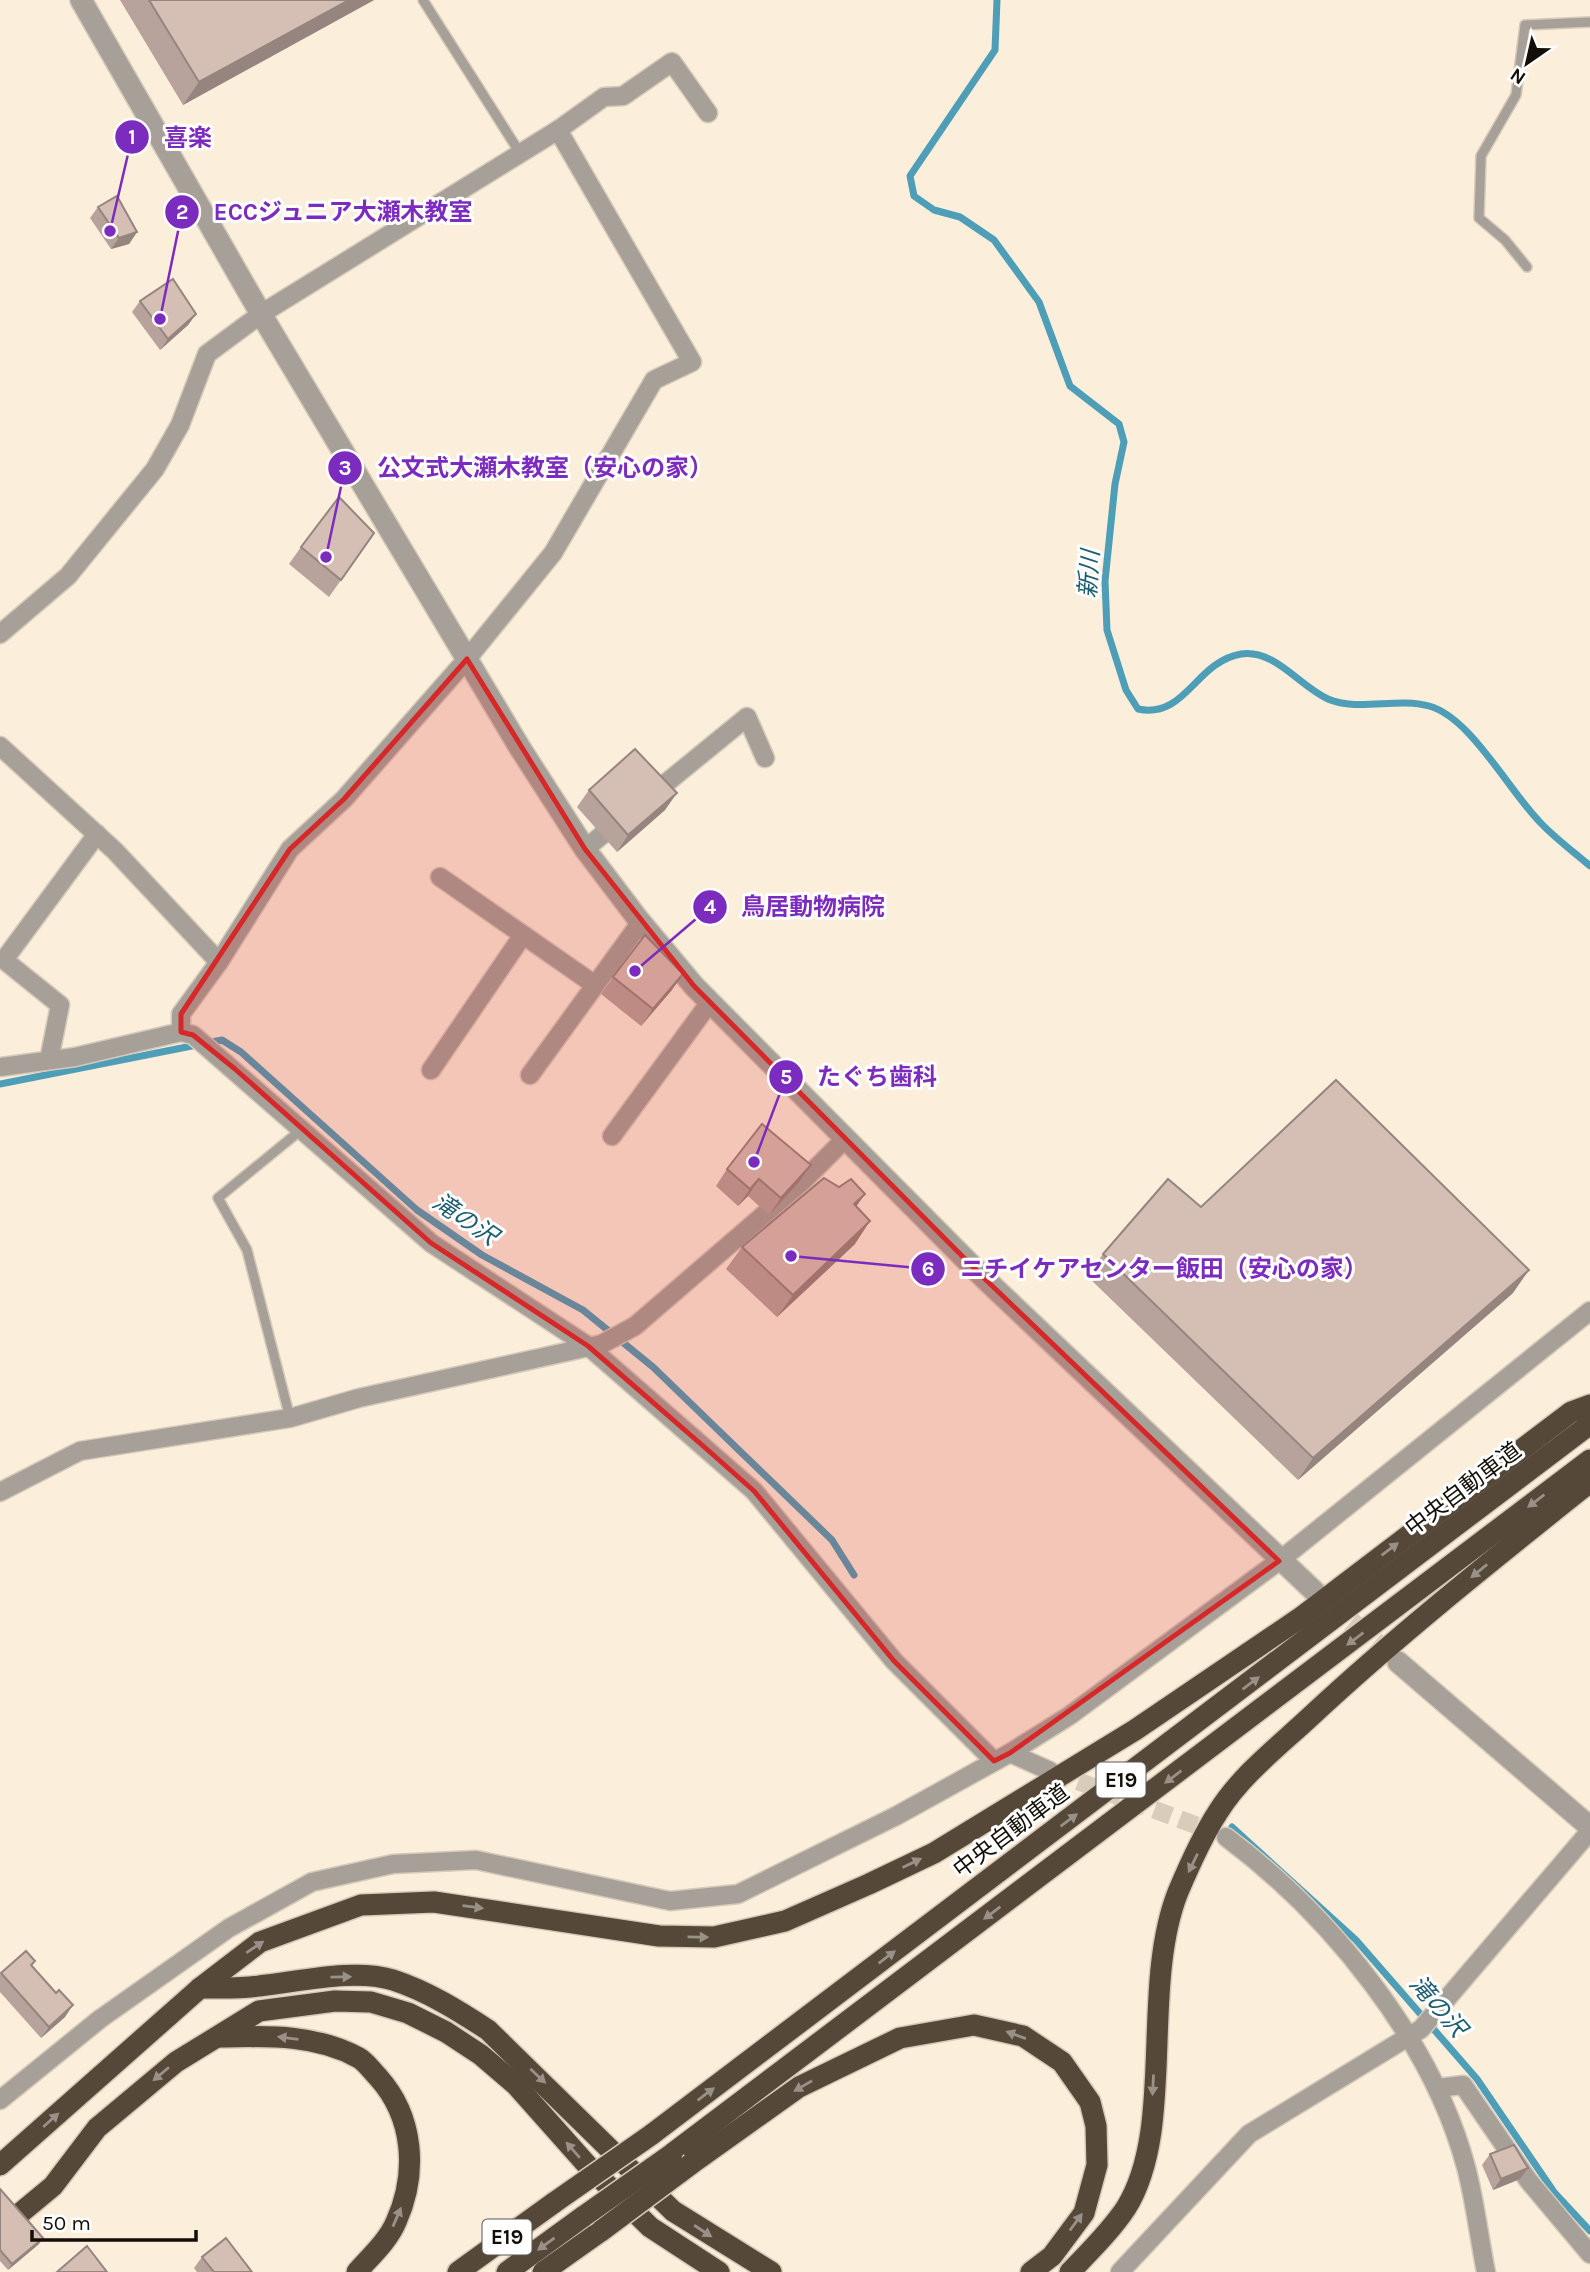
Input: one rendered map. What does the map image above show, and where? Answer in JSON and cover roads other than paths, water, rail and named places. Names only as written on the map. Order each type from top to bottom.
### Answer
[{"type":"highway","points":[[0,2165],[200,1988],[260,1942],[361,1905],[433,1902],[659,1936],[714,1937],[785,1920],[934,1853],[1135,1730],[1300,1618],[1571,1412],[1590,1405]]},
{"type":"highway","name":"中央自動車道","points":[[458,2272],[651,2135],[1590,1424]]},
{"type":"highway","name":"E19","points":[[507,2272],[672,2154],[1590,1460]]},
{"type":"highway","points":[[1070,2272],[1108,2232],[1126,2207],[1139,2180],[1151,2132],[1157,1997],[1167,1930],[1178,1893],[1218,1811],[1257,1766],[1327,1701],[1442,1600],[1590,1482]]},
{"type":"highway","points":[[200,1988],[257,1987],[310,1978],[392,1979],[453,2008],[488,2030],[673,2211],[771,2272]]},
{"type":"highway","points":[[0,2230],[53,2186],[97,2128],[176,2062],[259,2011],[334,2001],[371,2002],[408,2013],[446,2032],[481,2055],[516,2085],[588,2166],[650,2227],[719,2272]]},
{"type":"highway","points":[[543,2272],[799,2087],[900,2038],[974,2025],[1023,2036],[1062,2062],[1090,2102],[1096,2126],[1097,2165],[1084,2213],[1052,2256],[1031,2272]]},
{"type":"highway","points":[[219,2037],[271,2035],[317,2041],[361,2059],[387,2088],[407,2124],[410,2166],[396,2223],[357,2272]]},
{"type":"street","points":[[80,0],[261,314],[467,659],[586,849],[641,922],[710,1002],[984,1278],[1315,1592]]},
{"type":"street","points":[[0,634],[68,576],[155,468],[180,425],[207,354],[261,314],[558,130],[604,97],[623,96],[673,62],[708,113]]},
{"type":"street","points":[[558,130],[692,362],[654,380],[553,553],[467,659],[344,799],[290,849],[219,962],[181,1014],[187,1033],[216,1053],[431,1243],[595,1345],[754,1491],[894,1661],[1002,1757],[1050,1771]]},
{"type":"street","points":[[586,849],[747,717],[765,758]]},
{"type":"street","points":[[0,746],[97,834],[219,962]]},
{"type":"street","points":[[49,1060],[60,1005],[4,960],[97,834]]},
{"type":"street","points":[[440,877],[595,985]]},
{"type":"street","points":[[530,1075],[641,922]]},
{"type":"street","points":[[431,1070],[523,935]]},
{"type":"street","points":[[612,1136],[710,1002]]},
{"type":"street","points":[[0,1067],[187,1033]]},
{"type":"street","points":[[0,1492],[80,1451],[290,1418],[359,1398],[595,1345],[627,1331],[803,1181],[846,1138]]},
{"type":"street","points":[[0,2100],[100,2019],[218,1936],[312,1882],[393,1864],[476,1860],[670,1901],[738,1894],[896,1816],[1069,1716],[1279,1560],[1590,1311]]},
{"type":"street","points":[[1120,2272],[1249,2134],[1416,2034],[1435,2015],[1590,1829],[1398,1662]]},
{"type":"street","points":[[1226,1837],[1248,1853],[1340,1944],[1416,2034],[1466,2167],[1486,2272]]},
{"type":"street","points":[[1437,2088],[1463,2085],[1528,2179],[1590,2254]]},
{"type":"lane","points":[[423,0],[520,153]]},
{"type":"lane","points":[[1527,267],[1505,240],[1479,218],[1481,156],[1516,94],[1525,25],[1590,22]]},
{"type":"lane","points":[[290,1418],[247,1250],[218,1198],[301,1130]]},
{"type":"waterway","name":"新川","points":[[997,0],[995,50],[910,176],[914,196],[934,210],[960,217],[994,240],[1039,302],[1070,386],[1119,424],[1124,442],[1115,484],[1105,581],[1107,630],[1126,690],[1138,709],[1154,710],[1168,706],[1212,667],[1241,654],[1265,657],[1317,693],[1340,703],[1404,703],[1429,706],[1459,724],[1488,755],[1526,807],[1590,866]]},
{"type":"waterway","name":"滝の沢","points":[[0,1084],[222,1040],[241,1052],[417,1210],[482,1255],[583,1310],[653,1367],[832,1540],[854,1575]]},
{"type":"waterway","name":"滝の沢","points":[[1232,1827],[1356,1940],[1477,2079],[1554,2192],[1590,2231]]},
{"type":"tunnel","points":[[1327,1602],[1396,1660]]},
{"type":"tunnel","points":[[1053,1772],[1217,1833]]},
{"type":"place","name":"喜楽","points":[[110,231]]},
{"type":"place","name":"ECCジュニア大瀬木教室","points":[[160,319]]},
{"type":"place","name":"公文式大瀬木教室（安心の家）","points":[[326,557]]},
{"type":"place","name":"鳥居動物病院","points":[[635,971]]},
{"type":"place","name":"たぐち歯科","points":[[754,1162]]},
{"type":"place","name":"ニチイケアセンター飯田（安心の家）","points":[[791,1256]]}]
